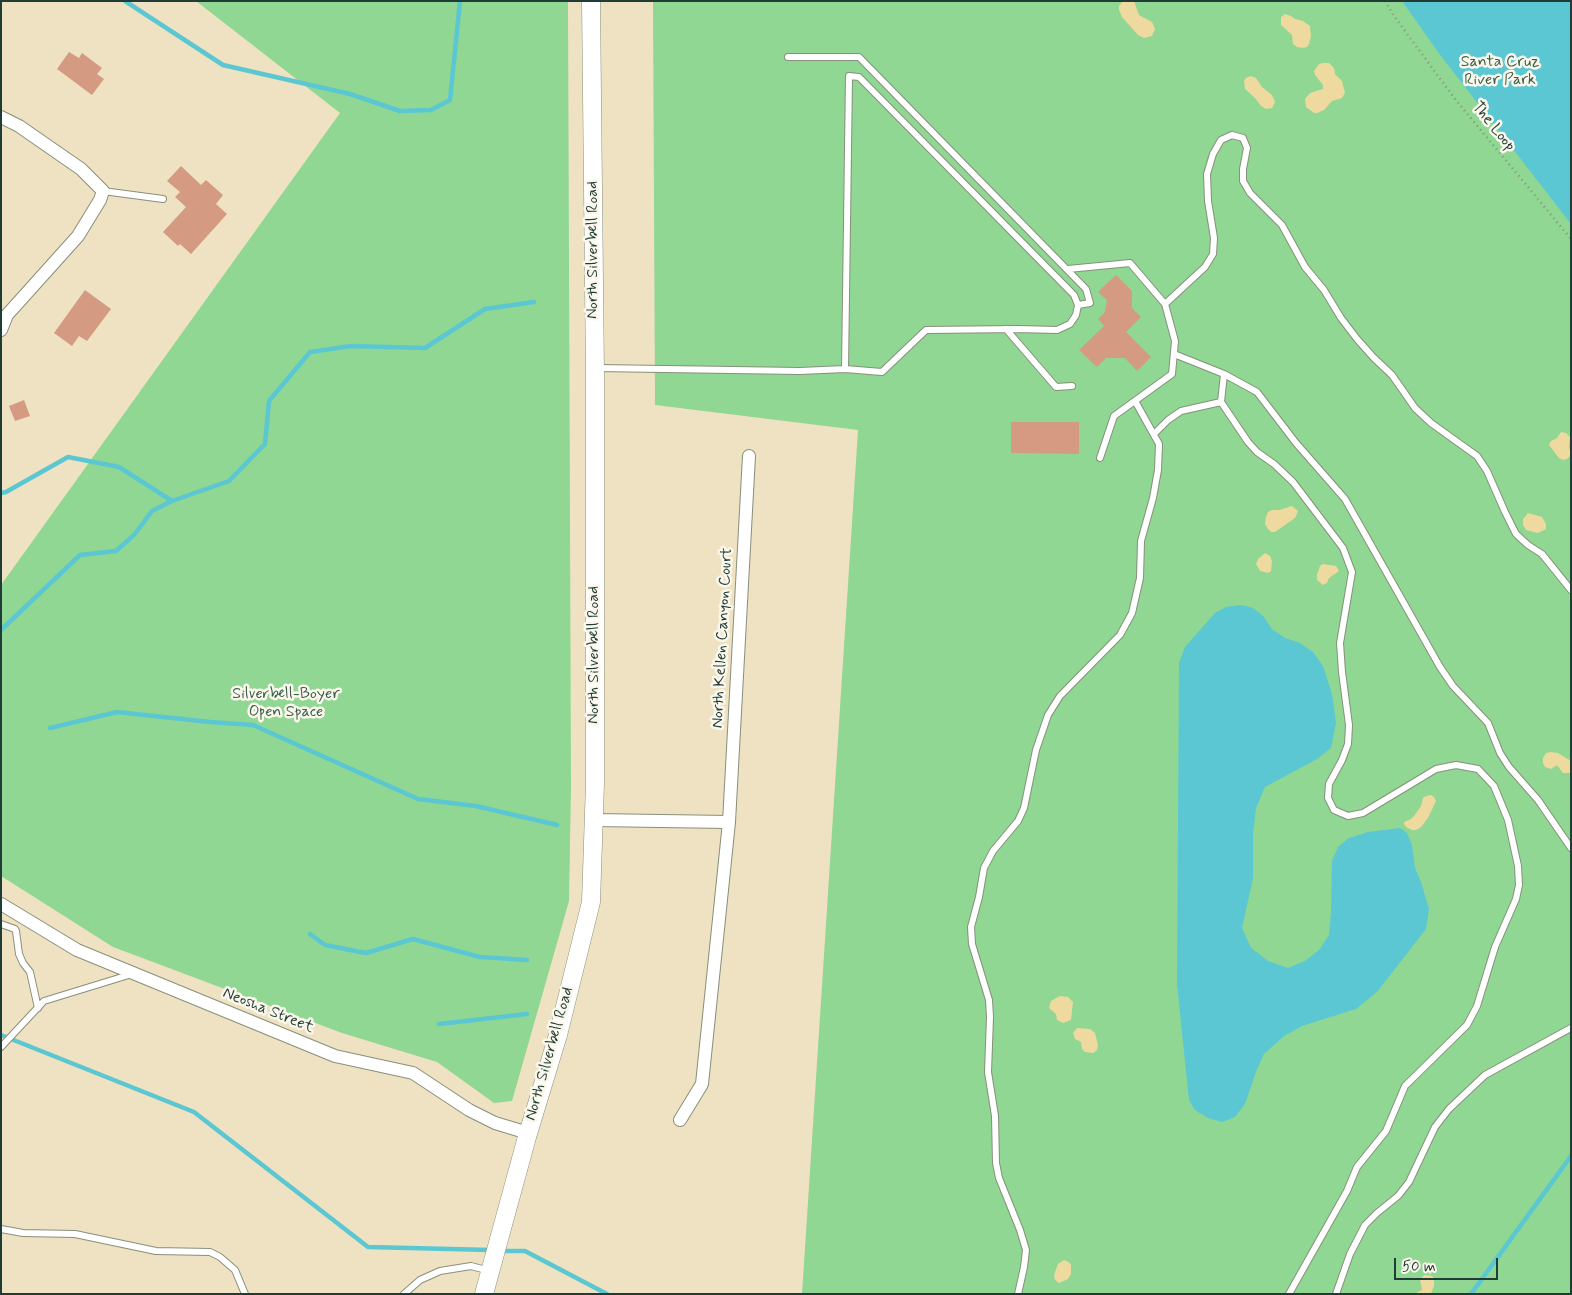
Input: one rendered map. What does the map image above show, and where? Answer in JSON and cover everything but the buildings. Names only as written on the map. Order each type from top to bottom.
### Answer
[{"type":"main road","name":"North Silverbell Road","points":[[484,1294],[528,1133],[558,1035],[591,902],[595,783],[591,1]]},
{"type":"street","points":[[1,116],[20,126],[82,169],[103,191],[100,200],[78,236],[4,315],[1,330]]},
{"type":"street","name":"North Kellen Canyon Court","points":[[680,1120],[702,1084],[729,822],[749,456]]},
{"type":"street","points":[[594,820],[729,822]]},
{"type":"street","name":"Neosha Street","points":[[1,904],[77,950],[335,1056],[413,1074],[469,1110],[495,1124],[528,1133]]},
{"type":"lane","points":[[788,57],[860,57],[1086,289],[1090,302],[1078,305]]},
{"type":"lane","points":[[594,368],[800,371],[845,369],[882,372],[926,330],[1057,330],[1070,324],[1076,315],[1078,305],[1074,295],[859,77],[849,76],[845,369]]},
{"type":"lane","points":[[1165,304],[1205,267],[1213,254],[1214,238],[1208,201],[1208,174],[1213,154],[1221,140],[1232,135],[1243,138],[1246,148],[1243,181],[1250,193],[1282,225],[1305,267],[1324,290],[1356,339],[1392,375],[1415,408],[1431,424],[1477,456],[1487,470],[1516,534],[1542,554],[1571,590]]},
{"type":"lane","points":[[103,191],[163,199]]},
{"type":"lane","points":[[1068,269],[1130,263],[1165,304],[1175,341],[1172,374],[1114,416],[1100,458]]},
{"type":"lane","points":[[1006,329],[1056,387],[1072,386]]},
{"type":"lane","points":[[1174,354],[1224,374],[1256,392],[1296,443],[1345,499],[1440,667],[1453,686],[1488,723],[1500,753],[1509,767],[1538,800],[1571,848]]},
{"type":"lane","points":[[1224,374],[1221,402],[1248,442],[1293,482],[1343,548],[1352,572],[1340,643],[1349,726],[1348,744],[1329,784],[1328,798],[1334,810],[1348,816],[1363,813],[1436,769],[1456,765],[1478,769],[1494,786],[1508,820],[1518,866],[1519,885],[1516,899],[1495,948],[1477,1006],[1471,1019],[1454,1040],[1405,1086],[1386,1131],[1357,1167],[1347,1191],[1290,1294]]},
{"type":"lane","points":[[1018,1294],[1026,1250],[999,1178],[996,1163],[995,1116],[988,1072],[989,1000],[972,944],[970,927],[979,897],[984,868],[993,851],[1018,821],[1024,808],[1036,750],[1048,715],[1060,696],[1120,635],[1132,613],[1140,578],[1141,541],[1153,498],[1158,470],[1159,444],[1135,401]]},
{"type":"lane","points":[[1154,434],[1181,410],[1221,402]]},
{"type":"lane","points":[[1,924],[16,931],[19,954],[30,972],[38,1008]]},
{"type":"lane","points":[[1,1047],[44,1001],[134,974]]},
{"type":"lane","points":[[1336,1294],[1350,1254],[1365,1225],[1398,1196],[1409,1182],[1435,1127],[1450,1109],[1485,1075],[1571,1028]]},
{"type":"lane","points":[[1,1229],[24,1234],[75,1234],[156,1251],[210,1252],[220,1257],[234,1270],[245,1294]]},
{"type":"lane","points":[[404,1294],[420,1280],[440,1271],[471,1266],[490,1272]]},
{"type":"path","name":"The Loop","points":[[1385,1],[1455,99],[1571,239]]},
{"type":"green space","name":"Silverbell-Boyer Open Space","points":[[196,1],[568,1],[571,786],[569,901],[512,1101],[494,1103],[437,1062],[342,1033],[113,947],[1,876],[1,585],[340,113]]},
{"type":"green space","points":[[653,1],[1571,1],[1571,1294],[802,1294],[858,430],[655,405]]},
{"type":"sand","points":[[1123,1],[1134,1],[1139,15],[1152,22],[1155,29],[1152,36],[1144,38],[1138,35],[1122,17],[1119,6]]},
{"type":"sand","points":[[1285,14],[1310,26],[1311,36],[1307,47],[1297,47],[1293,44],[1292,35],[1281,25],[1281,17]]},
{"type":"sand","points":[[1329,63],[1334,68],[1335,74],[1342,81],[1345,93],[1342,98],[1332,101],[1324,110],[1314,113],[1306,107],[1305,99],[1310,93],[1323,89],[1323,85],[1314,71],[1319,64]]},
{"type":"sand","points":[[1251,76],[1256,78],[1262,87],[1272,95],[1275,102],[1272,108],[1266,109],[1261,106],[1245,89],[1244,81]]},
{"type":"sand","points":[[1561,432],[1566,433],[1570,437],[1569,447],[1571,455],[1563,460],[1559,458],[1549,445]]},
{"type":"sand","points":[[1292,506],[1298,511],[1295,518],[1275,532],[1271,532],[1265,524],[1268,512]]},
{"type":"sand","points":[[1528,513],[1542,517],[1546,524],[1546,529],[1538,533],[1526,530],[1523,525],[1523,519]]},
{"type":"sand","points":[[1265,553],[1270,556],[1272,561],[1271,571],[1268,573],[1260,571],[1256,564],[1258,559]]},
{"type":"sand","points":[[1323,564],[1336,566],[1339,571],[1323,585],[1317,580],[1317,575],[1320,566]]},
{"type":"sand","points":[[1546,753],[1558,753],[1571,761],[1571,773],[1563,773],[1557,765],[1551,769],[1545,767],[1543,758]]},
{"type":"sand","points":[[1431,795],[1436,801],[1428,818],[1421,827],[1412,830],[1406,827],[1404,822],[1414,816],[1421,806],[1423,798]]},
{"type":"sand","points":[[1060,996],[1068,997],[1073,1002],[1071,1020],[1063,1023],[1057,1020],[1056,1014],[1049,1008],[1051,1001]]},
{"type":"sand","points":[[1077,1028],[1090,1029],[1095,1033],[1098,1045],[1097,1050],[1093,1053],[1085,1052],[1082,1049],[1081,1042],[1075,1039],[1073,1033]]},
{"type":"sand","points":[[1064,1260],[1071,1265],[1071,1274],[1068,1279],[1059,1283],[1055,1280],[1054,1276],[1058,1264]]},
{"type":"sand","points":[[1424,1275],[1434,1278],[1431,1294],[1414,1294],[1422,1290],[1420,1280]]},
{"type":"water","name":"Santa Cruz River Park","points":[[1402,1],[1571,1],[1571,224],[1438,52]]},
{"type":"water","points":[[1241,605],[1253,608],[1263,616],[1272,629],[1313,652],[1323,666],[1332,694],[1336,723],[1331,748],[1317,759],[1265,787],[1256,808],[1253,834],[1253,878],[1242,928],[1251,948],[1268,961],[1288,968],[1305,961],[1319,950],[1329,935],[1332,861],[1338,847],[1349,838],[1368,832],[1400,828],[1407,833],[1412,845],[1415,868],[1429,909],[1426,929],[1377,992],[1356,1009],[1302,1026],[1284,1036],[1264,1054],[1245,1104],[1235,1117],[1222,1122],[1208,1118],[1195,1110],[1189,1100],[1177,984],[1179,663],[1185,647],[1215,613],[1226,607]]},
{"type":"waterway","points":[[125,1],[223,65],[350,94],[400,111],[431,110],[450,100],[460,1]]},
{"type":"waterway","points":[[1,630],[80,555],[116,551],[134,535],[152,511],[172,501],[229,481],[265,444],[269,401],[310,352],[351,346],[425,348],[485,309],[534,302]]},
{"type":"waterway","points":[[1,493],[68,457],[119,467],[172,501]]},
{"type":"waterway","points":[[50,728],[117,712],[253,725],[418,799],[476,806],[557,825]]},
{"type":"waterway","points":[[310,934],[325,945],[366,953],[413,939],[480,957],[527,960]]},
{"type":"waterway","points":[[439,1024],[527,1014]]},
{"type":"waterway","points":[[1,1035],[194,1112],[368,1247],[491,1250]]},
{"type":"waterway","points":[[1471,1294],[1571,1156]]},
{"type":"waterway","points":[[499,1251],[525,1251],[607,1294]]}]
